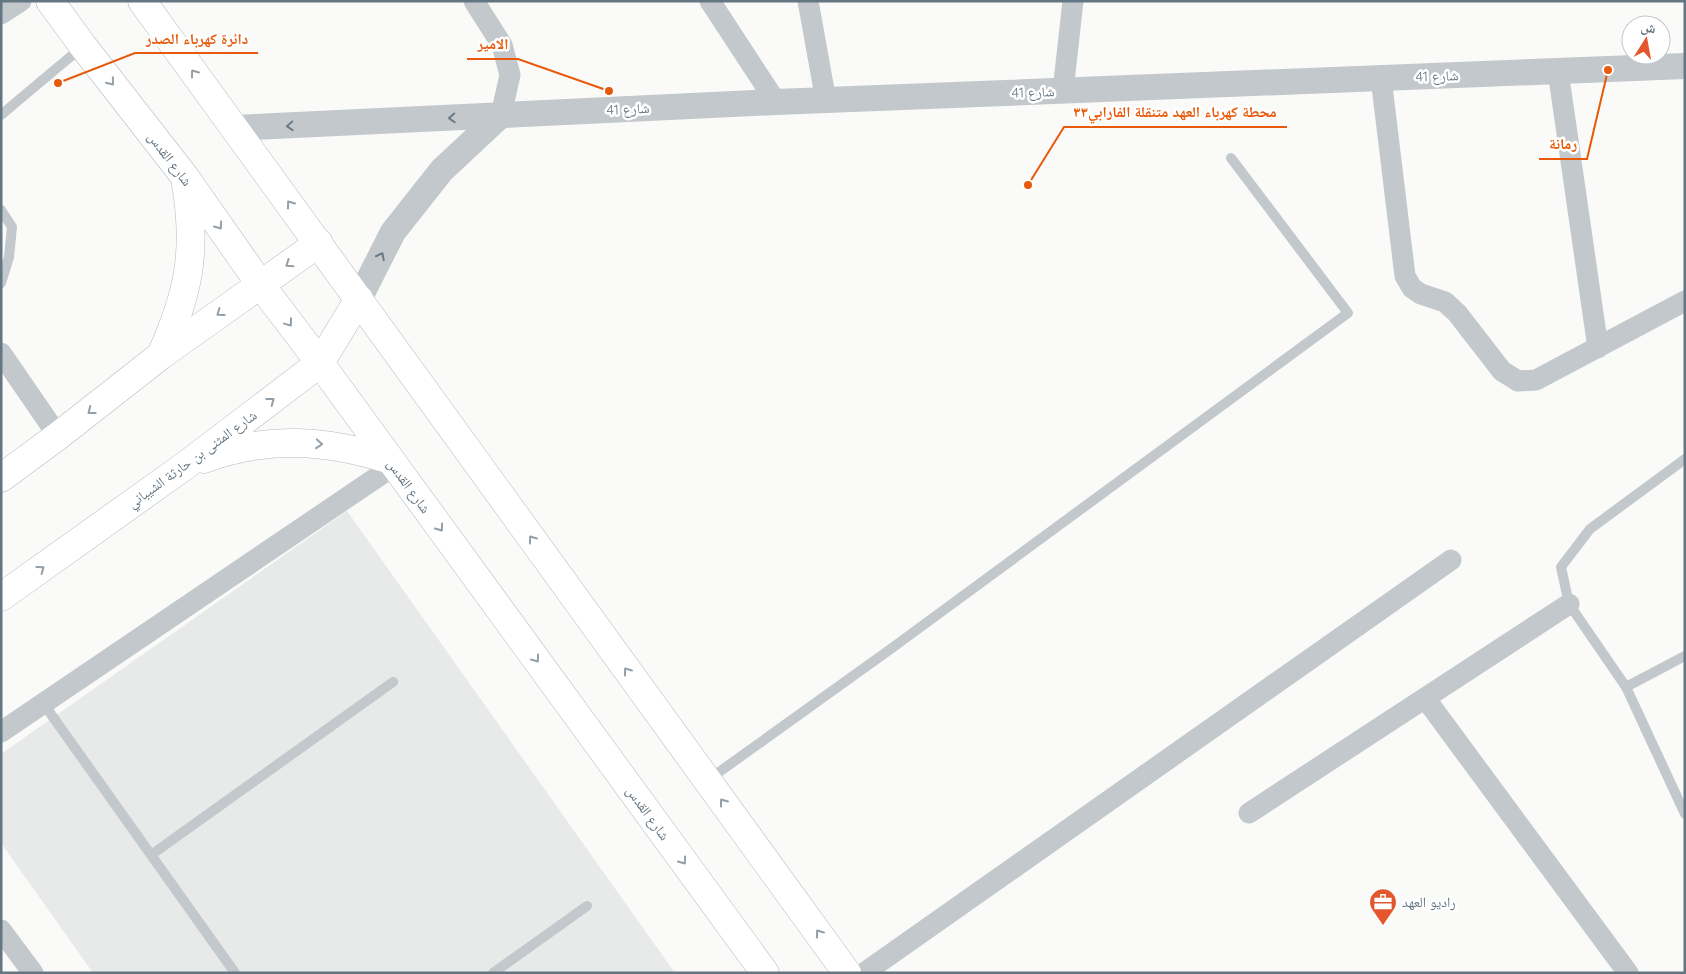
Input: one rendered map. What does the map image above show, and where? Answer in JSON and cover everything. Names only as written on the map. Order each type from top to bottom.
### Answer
[{"type":"main road","name":"شارع القدس","points":[[50,1],[184,177],[260,284],[320,363],[765,973]]},
{"type":"main road","points":[[142,1],[848,973]]},
{"type":"main road","points":[[160,356],[176,323],[186,287],[191,251],[191,214],[184,177]]},
{"type":"main road","points":[[1,478],[160,356],[319,243]]},
{"type":"main road","name":"شارع المثنى بن حارثة الشيباني","points":[[1,597],[186,465],[320,363],[359,299]]},
{"type":"main road","points":[[186,465],[214,455],[243,448],[303,442],[333,445],[362,451],[393,463]]},
{"type":"street","points":[[1,14],[21,1]]},
{"type":"street","points":[[359,299],[394,232],[442,170],[501,115],[510,75],[502,45],[474,1]]},
{"type":"street","points":[[710,1],[776,102]]},
{"type":"street","points":[[808,1],[826,101]]},
{"type":"street","points":[[1063,91],[1073,1]]},
{"type":"street","name":"شارع 41","points":[[234,128],[776,102],[1685,66]]},
{"type":"street","points":[[1558,71],[1598,348]]},
{"type":"street","points":[[1381,78],[1404,276],[1412,288],[1421,294],[1445,302],[1457,313],[1502,371],[1518,381],[1536,380],[1685,301]]},
{"type":"street","points":[[1,353],[58,436]]},
{"type":"street","points":[[1,732],[393,463]]},
{"type":"street","points":[[864,973],[1450,560]]},
{"type":"street","points":[[1249,814],[1569,604]]},
{"type":"street","points":[[1425,698],[1628,973]]},
{"type":"street","points":[[1,930],[33,973]]},
{"type":"lane","points":[[1,115],[83,46]]},
{"type":"lane","points":[[707,780],[884,653],[1348,313],[1231,158]]},
{"type":"lane","points":[[1,210],[12,227],[9,257],[1,283]]},
{"type":"lane","points":[[1685,459],[1590,529],[1561,567],[1569,604],[1626,687],[1685,814]]},
{"type":"lane","points":[[1626,687],[1685,656]]},
{"type":"lane","points":[[151,855],[393,682]]},
{"type":"lane","points":[[43,703],[235,973]]},
{"type":"lane","points":[[493,973],[587,906]]},
{"type":"shaded area","points":[[347,511],[675,973],[93,973],[1,843],[1,754]]},
{"type":"place","name":"رمانة","points":[[1608,70]]},
{"type":"place","name":"دائرة كهرباء الصدر","points":[[58,83]]},
{"type":"place","name":"الامير","points":[[609,91]]},
{"type":"place","name":"محطة كهرباء العهد متنقلة الفارابي٣٣","points":[[1028,185]]},
{"type":"place","name":"راديو العهد","points":[[1383,926]]}]
